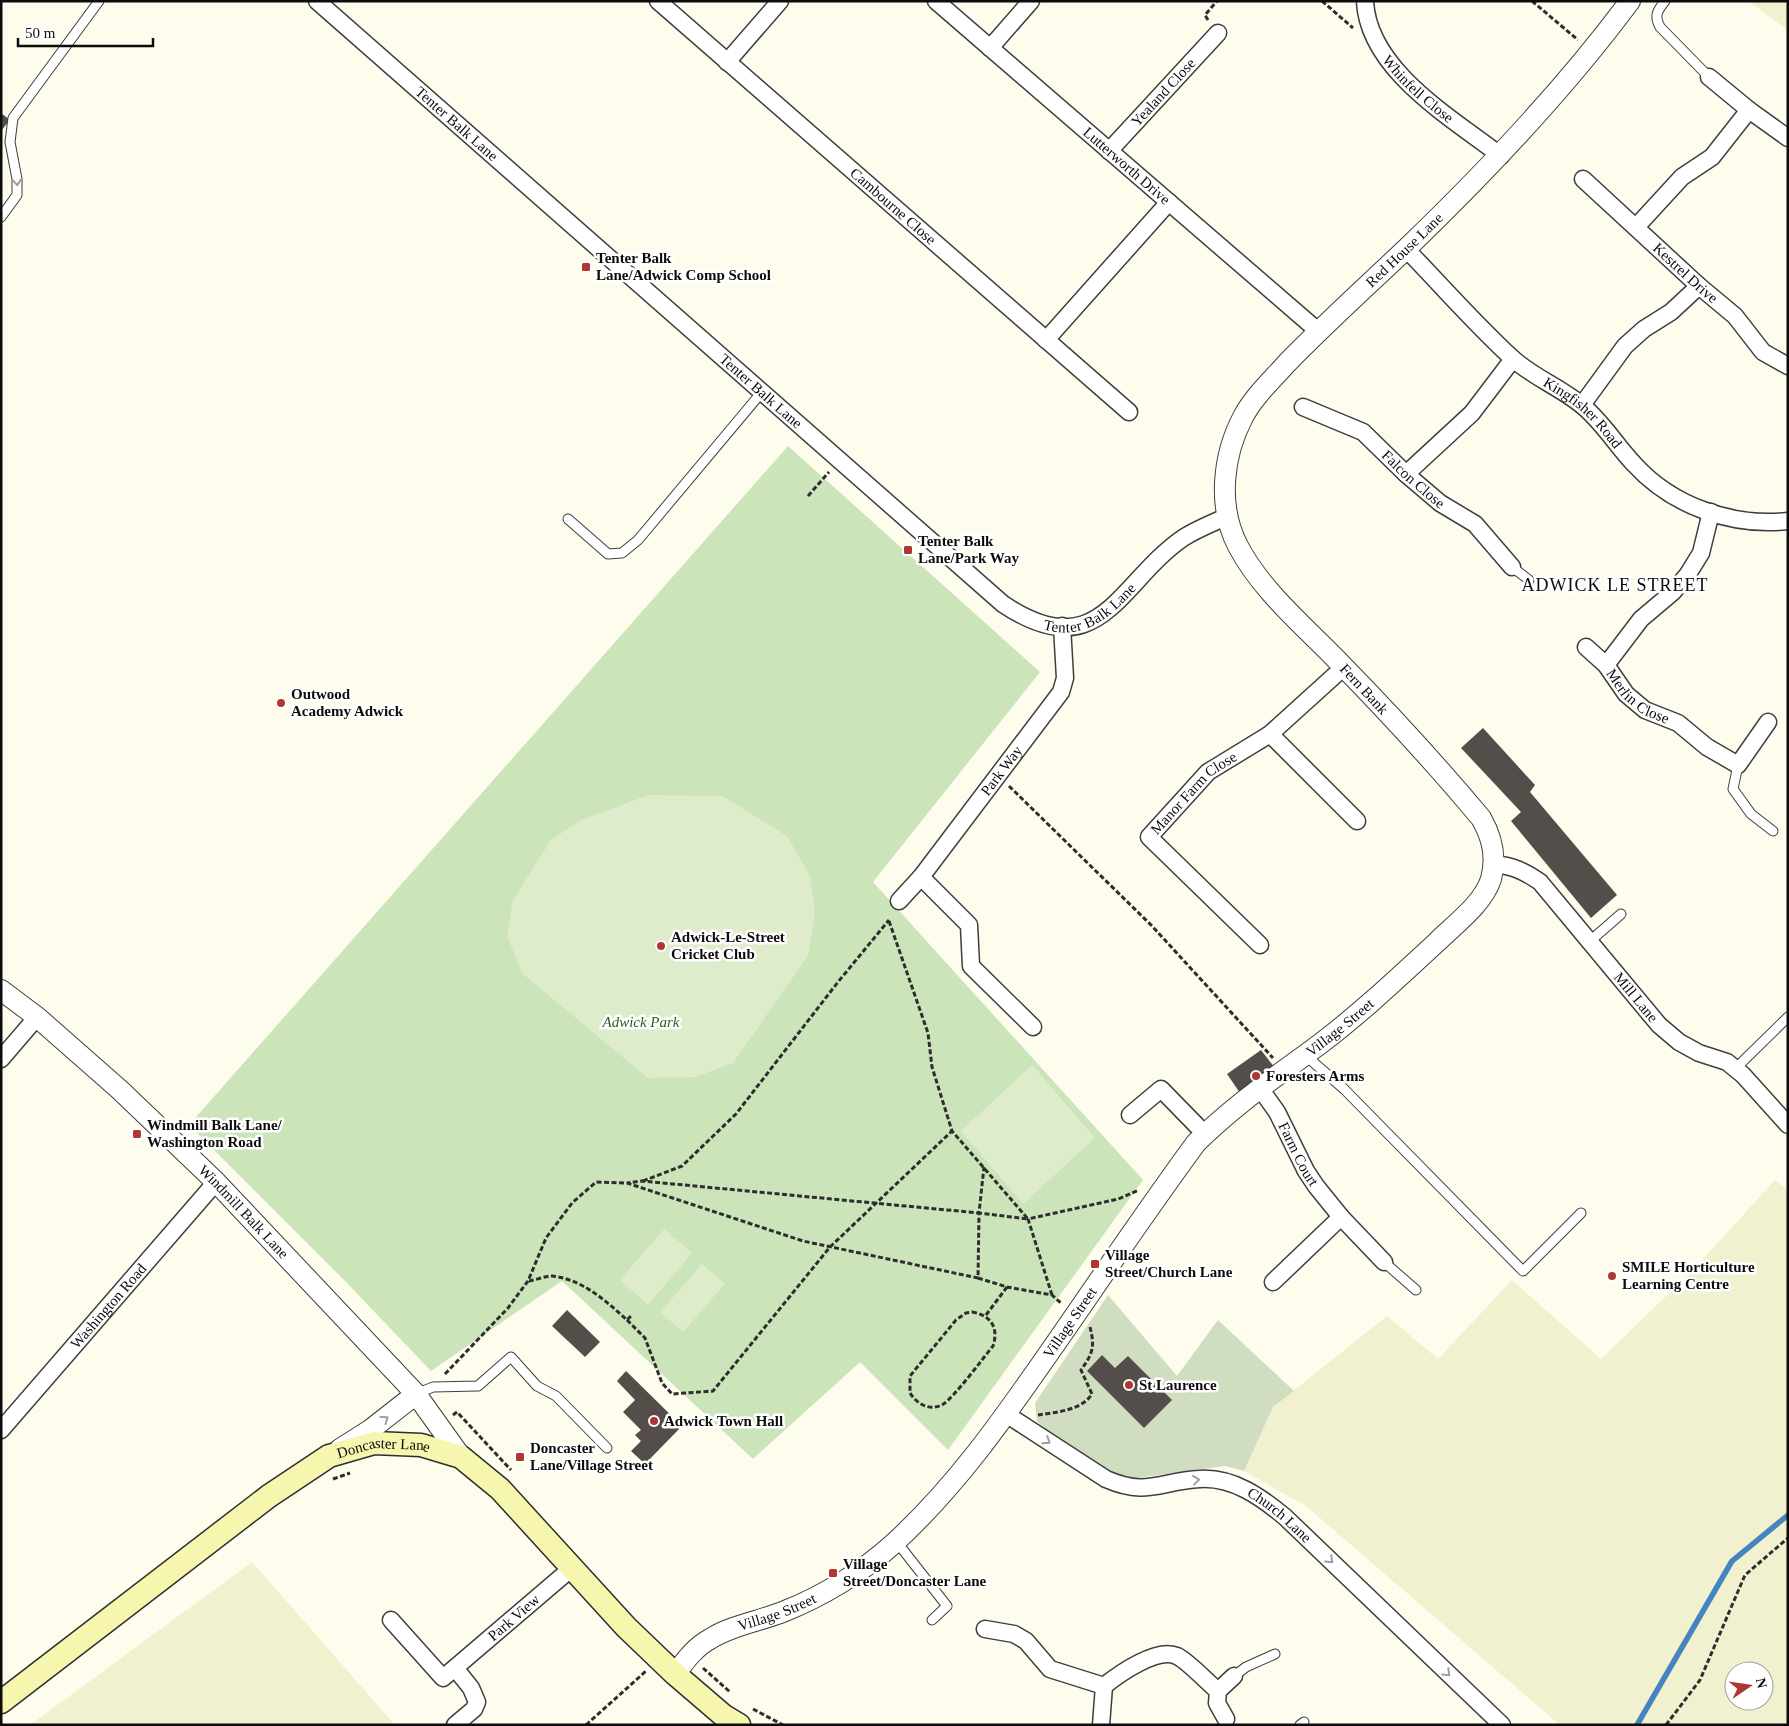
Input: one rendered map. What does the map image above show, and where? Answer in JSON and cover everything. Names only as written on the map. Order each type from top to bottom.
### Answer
[{"type":"main road","name":"Doncaster Lane","points":[[1,1702],[268,1496],[330,1456],[374,1443],[421,1445],[461,1457],[500,1489],[626,1627],[667,1667],[724,1716],[742,1715]]},
{"type":"street","name":"Tenter Balk Lane","points":[[317,1],[1003,604],[1026,619],[1045,625],[1062,626],[1085,623],[1101,616],[1119,603],[1183,539],[1228,516]]},
{"type":"street","name":"Cambourne Close","points":[[658,1],[1129,412]]},
{"type":"street","points":[[727,62],[780,1]]},
{"type":"street","name":"Lutterworth Drive","points":[[936,1],[1318,331]]},
{"type":"street","points":[[990,48],[1031,1]]},
{"type":"street","name":"Whinfell Close","points":[[1365,1],[1366,11],[1378,45],[1397,72],[1501,156]]},
{"type":"street","name":"Red House Lane","points":[[1228,516],[1225,486],[1227,464],[1233,440],[1244,415],[1260,392],[1318,331],[1406,249],[1501,156],[1591,51],[1630,1]]},
{"type":"street","name":"Yealand Close","points":[[1109,150],[1218,33]]},
{"type":"street","points":[[1709,77],[1749,110],[1788,138]]},
{"type":"street","points":[[1636,227],[1682,177],[1712,157],[1749,110]]},
{"type":"street","name":"Kestrel Drive","points":[[1583,179],[1698,286],[1735,316],[1764,352],[1788,366]]},
{"type":"street","points":[[1046,340],[1169,202]]},
{"type":"street","name":"Kingfisher Road","points":[[1406,249],[1513,358],[1540,379],[1582,405],[1605,426],[1634,464],[1653,482],[1678,500],[1739,521],[1788,521]]},
{"type":"street","points":[[1582,405],[1625,346],[1644,329],[1671,312],[1698,286]]},
{"type":"street","points":[[1406,474],[1472,413],[1513,358]]},
{"type":"street","name":"Falcon Close","points":[[1303,407],[1363,432],[1406,474],[1440,503],[1476,524],[1512,568]]},
{"type":"street","name":"Merlin Close","points":[[1711,512],[1700,553],[1688,574],[1673,592],[1641,619],[1606,665],[1626,694],[1645,710],[1678,723],[1706,747],[1738,765]]},
{"type":"street","name":"Fern Bank","points":[[1228,516],[1236,543],[1252,571],[1344,667],[1481,818],[1490,835],[1494,864]]},
{"type":"street","name":"Park Way","points":[[899,901],[921,876],[1062,692],[1066,678],[1062,626]]},
{"type":"street","points":[[1586,646],[1606,665]]},
{"type":"street","name":"Manor Farm Close","points":[[1260,946],[1149,837],[1208,772],[1270,734],[1344,667]]},
{"type":"street","points":[[1738,765],[1768,722]]},
{"type":"street","points":[[1270,734],[1357,821]]},
{"type":"street","name":"Mill Lane","points":[[1494,864],[1513,866],[1523,870],[1540,882],[1659,1025],[1679,1042],[1699,1053],[1727,1062],[1788,1124]]},
{"type":"street","name":"Village Street","points":[[667,1667],[690,1656],[710,1638],[785,1611],[815,1597],[849,1577],[896,1541],[954,1483],[1006,1414],[1196,1143],[1231,1109],[1363,1008],[1457,922],[1486,889],[1494,864]]},
{"type":"street","points":[[921,876],[969,925],[971,966],[1033,1028]]},
{"type":"street","name":"Windmill Balk Lane","points":[[1,990],[37,1017],[120,1090],[216,1182],[425,1391],[438,1426],[461,1457]]},
{"type":"street","points":[[1,1059],[37,1017]]},
{"type":"street","name":"Farm Court","points":[[1259,1087],[1277,1112],[1306,1170],[1341,1217],[1384,1262]]},
{"type":"street","points":[[1130,1115],[1162,1089],[1204,1134]]},
{"type":"street","name":"Washington Road","points":[[1,1430],[216,1182]]},
{"type":"street","points":[[1273,1282],[1341,1217]]},
{"type":"street","points":[[330,1456],[425,1391]]},
{"type":"street","name":"Church Lane","points":[[1006,1414],[1106,1479],[1122,1486],[1138,1489],[1156,1488],[1199,1479],[1233,1484],[1251,1492],[1285,1517],[1502,1725]]},
{"type":"street","name":"Park View","points":[[455,1668],[572,1567]]},
{"type":"street","points":[[391,1620],[443,1678],[455,1668],[471,1688],[477,1702],[474,1709],[455,1725]]},
{"type":"street","points":[[985,1630],[1014,1634],[1026,1641],[1050,1669],[1104,1686]]},
{"type":"street","points":[[1104,1686],[1141,1662],[1168,1654],[1178,1656],[1218,1691]]},
{"type":"street","points":[[1230,1722],[1217,1703],[1218,1691],[1234,1676]]},
{"type":"street","points":[[1101,1725],[1104,1686]]},
{"type":"lane","points":[[1,217],[18,195],[10,142],[14,118],[99,1]]},
{"type":"lane","points":[[1664,1],[1657,11],[1656,18],[1660,27],[1709,77]]},
{"type":"lane","points":[[568,519],[608,554],[622,553],[643,534],[762,392]]},
{"type":"lane","points":[[1512,568],[1529,580]]},
{"type":"lane","points":[[1738,765],[1733,789],[1751,814],[1772,831]]},
{"type":"lane","points":[[1589,942],[1622,914]]},
{"type":"lane","points":[[1734,1069],[1788,1017]]},
{"type":"lane","points":[[1305,1054],[1344,1089],[1523,1271],[1581,1213]]},
{"type":"lane","points":[[1384,1262],[1416,1290]]},
{"type":"lane","points":[[425,1391],[478,1386],[511,1357],[537,1386],[556,1396],[607,1448]]},
{"type":"lane","points":[[896,1541],[947,1606],[932,1620]]},
{"type":"lane","points":[[1234,1676],[1246,1667],[1275,1654]]},
{"type":"path","points":[[1322,1],[1348,25],[1378,45]]},
{"type":"path","points":[[1532,1],[1591,51]]},
{"type":"path","points":[[808,496],[840,460]]},
{"type":"path","points":[[998,776],[1152,926],[1284,1070]]},
{"type":"path","points":[[425,1391],[508,1308],[528,1281],[546,1238],[572,1203],[596,1182],[627,1183],[642,1181],[682,1166],[736,1114],[838,982],[889,921],[899,901]]},
{"type":"path","points":[[889,921],[928,1032],[932,1067],[952,1130],[1028,1219],[1052,1295]]},
{"type":"path","points":[[528,1281],[552,1276],[577,1284],[600,1296],[646,1338],[662,1383],[672,1394],[713,1391],[830,1247],[952,1130]]},
{"type":"path","points":[[978,1278],[980,1213],[984,1167]]},
{"type":"path","points":[[642,1181],[1028,1219],[1118,1199],[1151,1184],[1160,1193]]},
{"type":"path","points":[[627,1183],[803,1241],[978,1278],[1007,1287],[1052,1295],[1089,1323],[1094,1343],[1090,1358],[1081,1370],[1092,1394],[1088,1401],[1063,1412],[1036,1415],[1006,1414]]},
{"type":"path","points":[[986,1316],[1007,1287]]},
{"type":"path","points":[[972,1312],[986,1316],[992,1322],[995,1330],[993,1346],[946,1402],[933,1407],[920,1404],[910,1392],[910,1376],[959,1316],[972,1312]]},
{"type":"path","points":[[627,1320],[631,1316]]},
{"type":"path","points":[[438,1426],[457,1412],[515,1474]]},
{"type":"path","points":[[327,1482],[354,1471]]},
{"type":"path","points":[[1666,1725],[1700,1680],[1745,1575],[1788,1538]]},
{"type":"path","points":[[690,1656],[731,1693]]},
{"type":"path","points":[[586,1725],[602,1708],[667,1667]]},
{"type":"path","points":[[742,1715],[783,1725]]},
{"type":"green space","points":[[1748,1],[1788,1],[1788,30]]},
{"type":"green space","name":"Adwick Park","points":[[788,446],[1040,672],[873,882],[1143,1180],[948,1450],[860,1362],[753,1459],[562,1281],[431,1371],[345,1281],[189,1125]]},
{"type":"green space","name":"Adwick-Le-Street Cricket Club","points":[[649,795],[723,796],[787,836],[810,876],[815,912],[808,956],[733,1063],[695,1077],[648,1078],[523,974],[507,936],[513,900],[551,840],[581,820]]},
{"type":"green space","points":[[1032,1065],[1095,1138],[1023,1204],[961,1131]]},
{"type":"green space","points":[[1775,1180],[1788,1190],[1788,1725],[1560,1725],[1306,1506],[1244,1471],[1273,1407],[1387,1316],[1438,1359],[1512,1280],[1601,1359],[1693,1270]]},
{"type":"green space","points":[[664,1229],[692,1253],[648,1305],[620,1280]]},
{"type":"green space","points":[[702,1264],[725,1284],[683,1332],[660,1312]]},
{"type":"green space","points":[[1108,1295],[1177,1376],[1218,1320],[1294,1391],[1273,1407],[1244,1471],[1225,1466],[1123,1480],[1049,1433],[1037,1421],[1035,1403]]},
{"type":"green space","points":[[252,1562],[395,1725],[30,1725]]},
{"type":"building","points":[[1,113],[10,120],[1,131]]},
{"type":"building","points":[[1483,728],[1535,785],[1530,792],[1617,895],[1591,918],[1511,821],[1521,812],[1461,748]]},
{"type":"building","points":[[1261,1050],[1275,1068],[1240,1093],[1227,1074]]},
{"type":"building","points":[[567,1310],[600,1342],[585,1357],[552,1326]]},
{"type":"building","name":"St Laurence","points":[[1102,1355],[1115,1368],[1128,1356],[1172,1400],[1144,1428],[1087,1371]]},
{"type":"building","name":"Adwick Town Hall","points":[[626,1371],[682,1426],[645,1464],[631,1451],[641,1441],[635,1435],[641,1430],[623,1412],[635,1400],[617,1381]]},
{"type":"waterway","points":[[1637,1725],[1732,1561],[1788,1515]]},
{"type":"place","name":"Tenter Balk Lane/Adwick Comp School","points":[[586,267]]},
{"type":"place","name":"Tenter Balk Lane/Park Way","points":[[908,550]]},
{"type":"place","name":"Outwood Academy Adwick","points":[[281,703]]},
{"type":"place","name":"Adwick-Le-Street Cricket Club","points":[[661,946]]},
{"type":"place","name":"Foresters Arms","points":[[1256,1076]]},
{"type":"place","name":"Windmill Balk Lane/ Washington Road","points":[[137,1134]]},
{"type":"place","name":"Village Street/Church Lane","points":[[1095,1264]]},
{"type":"place","name":"SMILE Horticulture Learning Centre","points":[[1612,1276]]},
{"type":"place","name":"St Laurence","points":[[1129,1385]]},
{"type":"place","name":"Adwick Town Hall","points":[[654,1421]]},
{"type":"place","name":"Doncaster Lane/Village Street","points":[[520,1457]]},
{"type":"place","name":"Village Street/Doncaster Lane","points":[[833,1573]]},
{"type":"district","name":"ADWICK LE STREET","points":[[1615,585]]}]
